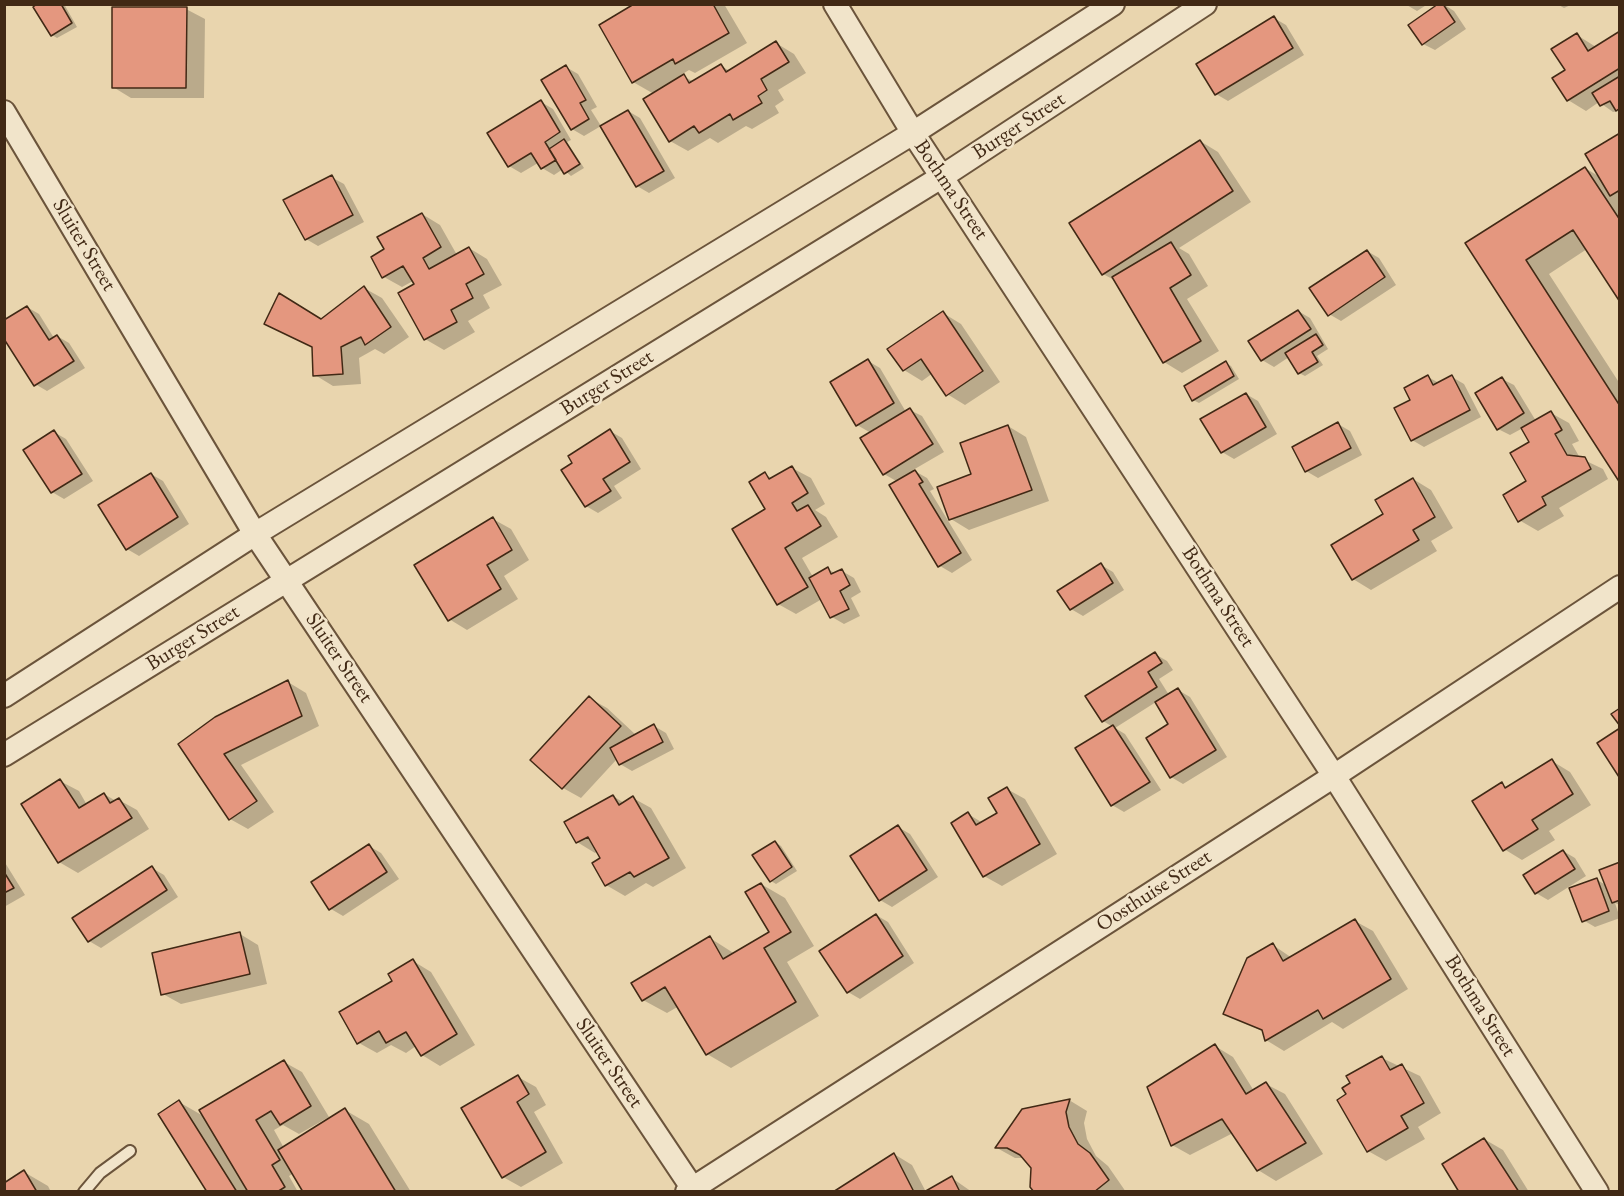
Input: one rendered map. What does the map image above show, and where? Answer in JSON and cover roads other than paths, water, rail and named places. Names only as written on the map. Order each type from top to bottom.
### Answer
[{"type":"street","name":"Bothma Street","points":[[835,4],[913,133],[1334,776],[1597,1191]]},
{"type":"street","points":[[4,696],[255,534],[913,133],[1113,4]]},
{"type":"street","name":"Burger Street","points":[[4,754],[943,176],[1205,4]]},
{"type":"street","name":"Sluiter Street","points":[[4,112],[255,534],[691,1190]]},
{"type":"street","name":"Oosthuise Street","points":[[691,1190],[1334,776],[1620,587]]},
{"type":"lane","points":[[84,1191],[100,1173],[130,1151]]}]
